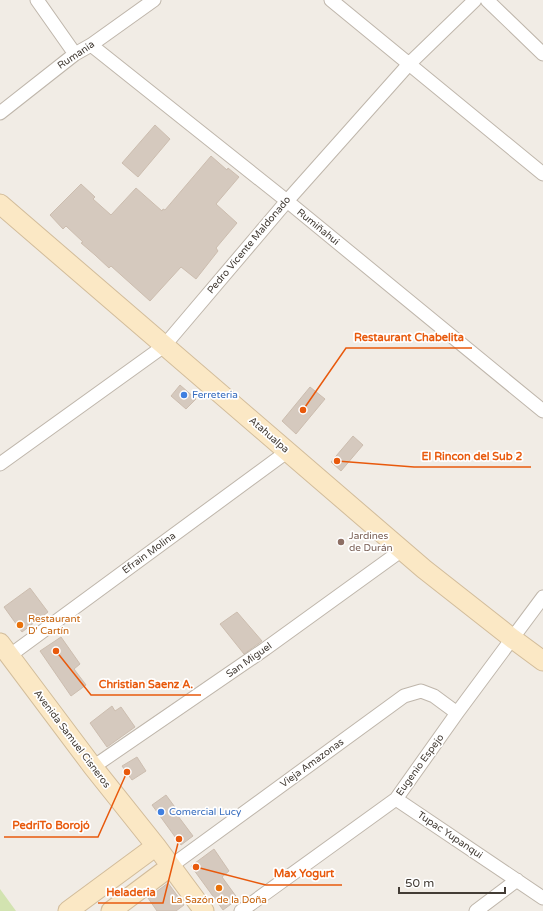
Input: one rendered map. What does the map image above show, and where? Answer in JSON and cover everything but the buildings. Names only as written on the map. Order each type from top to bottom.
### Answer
[{"type":"street","points":[[37,0],[75,54]]},
{"type":"street","name":"Rumania","points":[[0,113],[75,54],[91,45],[154,0]]},
{"type":"street","points":[[331,0],[543,174]]},
{"type":"street","name":"Pedro Vicente Maldonado","points":[[0,464],[164,346],[287,201],[409,64],[476,0]]},
{"type":"street","points":[[487,0],[543,54]]},
{"type":"street","name":"Rumiñahui","points":[[91,45],[287,201],[543,411]]},
{"type":"street","name":"Atahualpa","points":[[0,204],[424,569],[543,661]]},
{"type":"street","name":"Efrain Molina","points":[[5,649],[288,451]]},
{"type":"street","name":"San Miguel","points":[[93,767],[266,649],[402,550]]},
{"type":"street","name":"Eugenio Espejo","points":[[241,911],[396,799],[457,713],[543,597]]},
{"type":"street","name":"Avenida Samuel Cisneros","points":[[5,649],[93,767],[156,846],[204,911]]},
{"type":"street","name":"Vieja Amazonas","points":[[171,866],[404,696],[421,690],[434,696],[457,713]]},
{"type":"street","name":"Tupac Yupanqui","points":[[396,799],[543,898]]},
{"type":"street","points":[[68,911],[156,846]]},
{"type":"street","points":[[111,911],[171,866]]},
{"type":"street","points":[[476,911],[517,880]]},
{"type":"green space","points":[[0,889],[16,911],[0,911]]},
{"type":"place","name":"Ferreteria","points":[[184,395]]},
{"type":"place","name":"Restaurant Chabelita","points":[[303,410]]},
{"type":"place","name":"El Rincon del Sub 2","points":[[337,461]]},
{"type":"place","name":"Jardines de Durán","points":[[341,542]]},
{"type":"place","name":"Restaurant D' Cartín","points":[[20,625]]},
{"type":"place","name":"Christian Saenz A.","points":[[56,651]]},
{"type":"place","name":"PedriTo Borojó","points":[[127,772]]},
{"type":"place","name":"Comercial Lucy","points":[[161,812]]},
{"type":"place","name":"Heladeria","points":[[179,839]]},
{"type":"place","name":"Max Yogurt","points":[[196,867]]},
{"type":"place","name":"La Sazón de la Doña","points":[[219,888]]}]
